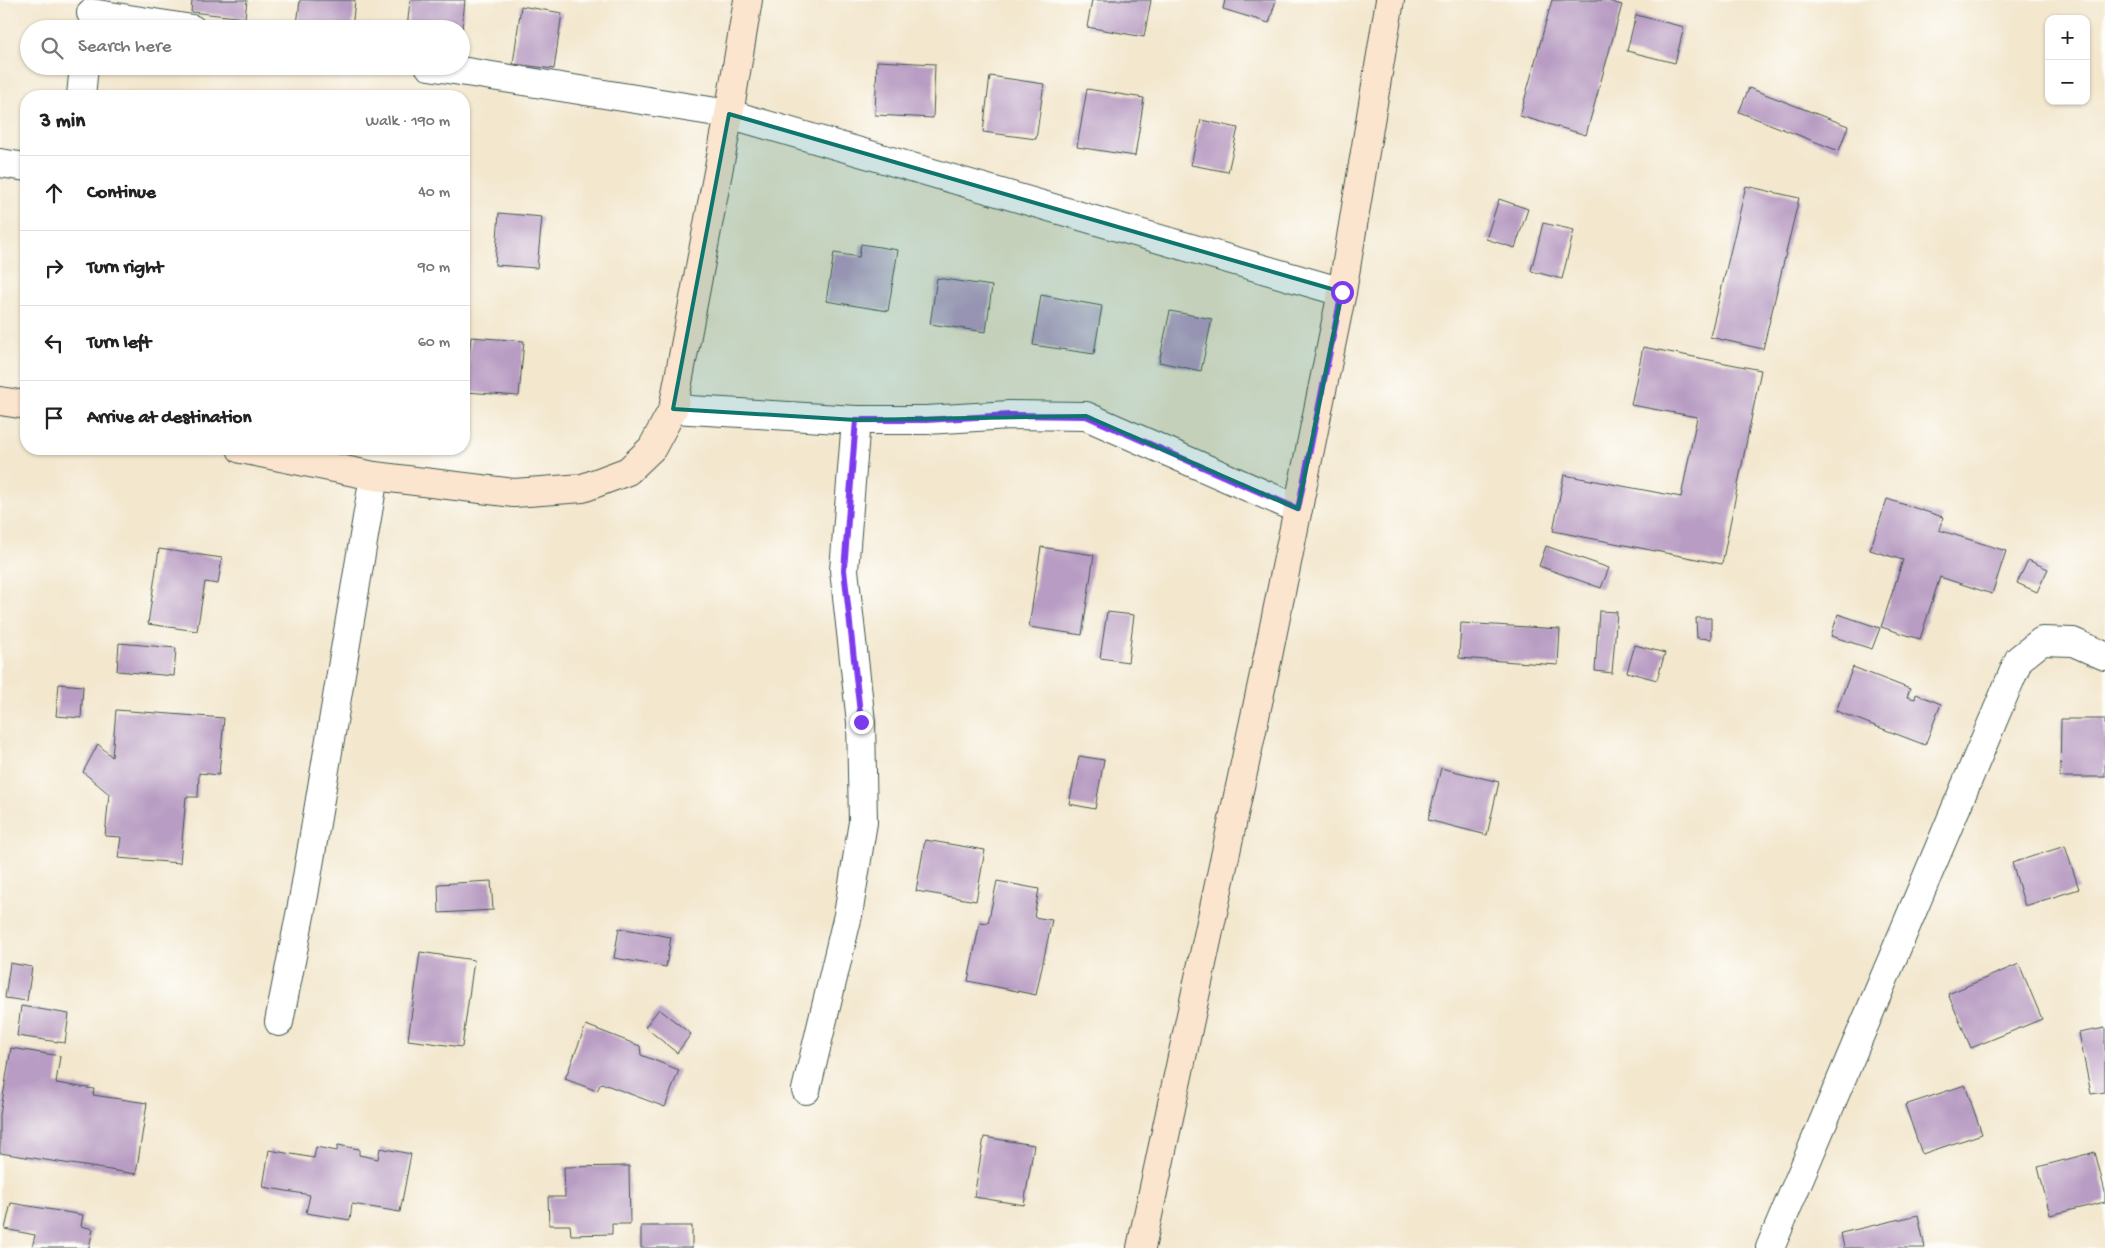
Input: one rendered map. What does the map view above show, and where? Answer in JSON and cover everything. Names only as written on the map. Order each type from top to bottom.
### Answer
[{"type":"street","points":[[271,455],[374,476],[514,493],[583,488],[628,471],[652,448],[673,409],[729,114],[748,0]]},
{"type":"street","points":[[1141,1248],[1298,509],[1342,292],[1390,0]]},
{"type":"street","points":[[91,14],[131,20]]},
{"type":"street","points":[[470,73],[729,114],[1342,292]]},
{"type":"street","points":[[82,90],[83,75]]},
{"type":"street","points":[[0,163],[20,166]]},
{"type":"street","points":[[0,401],[20,404]]},
{"type":"street","points":[[673,409],[856,420],[926,420],[1010,415],[1086,416],[1298,509]]},
{"type":"street","points":[[806,1090],[848,915],[863,822],[861,722],[844,570],[856,420]]},
{"type":"street","points":[[279,1022],[304,895],[374,476]]},
{"type":"street","points":[[1770,1248],[2019,660],[2042,641],[2073,642],[2105,656]]},
{"type":"highlighted area","points":[[729,114],[1342,292],[1298,509],[1086,416],[856,420],[673,409]]},
{"type":"building","points":[[192,0],[247,0],[245,18],[191,12]]},
{"type":"building","points":[[300,0],[355,0],[353,20],[298,20]]},
{"type":"building","points":[[410,0],[465,0],[463,20],[408,20]]},
{"type":"building","points":[[1092,0],[1151,0],[1144,37],[1087,27]]},
{"type":"building","points":[[1225,0],[1276,0],[1269,23],[1223,9]]},
{"type":"building","points":[[1552,0],[1604,0],[1622,5],[1586,135],[1520,116]]},
{"type":"building","points":[[521,6],[562,13],[554,69],[513,64]]},
{"type":"building","points":[[1636,15],[1684,27],[1675,63],[1627,51]]},
{"type":"building","points":[[877,61],[935,64],[933,118],[875,115]]},
{"type":"building","points":[[990,76],[1044,84],[1036,139],[983,132]]},
{"type":"building","points":[[1749,88],[1848,126],[1839,151],[1739,112]]},
{"type":"building","points":[[1087,89],[1144,98],[1135,156],[1077,147]]},
{"type":"building","points":[[1201,120],[1238,128],[1228,172],[1191,165]]},
{"type":"building","points":[[1746,186],[1799,198],[1763,349],[1710,337]]},
{"type":"building","points":[[1499,199],[1528,209],[1515,248],[1486,239]]},
{"type":"building","points":[[499,213],[542,217],[537,268],[495,265]]},
{"type":"building","points":[[1543,223],[1574,230],[1562,279],[1531,271]]},
{"type":"building","points":[[861,244],[898,250],[888,311],[826,301],[834,253],[859,257]]},
{"type":"building","points":[[937,278],[992,286],[986,332],[930,324]]},
{"type":"building","points":[[1041,295],[1102,306],[1094,354],[1033,345]]},
{"type":"building","points":[[1170,311],[1212,319],[1201,371],[1159,362]]},
{"type":"building","points":[[471,337],[524,341],[519,396],[470,392]]},
{"type":"building","points":[[1643,347],[1761,370],[1722,564],[1553,531],[1564,475],[1681,497],[1697,417],[1631,405]]},
{"type":"building","points":[[1887,499],[1943,517],[1939,530],[2006,551],[1992,594],[1940,577],[1920,639],[1881,627],[1903,560],[1870,550]]},
{"type":"building","points":[[1546,546],[1609,568],[1601,588],[1539,566]]},
{"type":"building","points":[[1041,547],[1094,555],[1082,635],[1029,627]]},
{"type":"building","points":[[159,549],[222,558],[218,584],[205,582],[197,631],[148,624]]},
{"type":"building","points":[[2028,560],[2048,569],[2037,592],[2017,583]]},
{"type":"building","points":[[1599,611],[1617,612],[1612,673],[1595,671]]},
{"type":"building","points":[[1107,612],[1134,615],[1128,662],[1100,658]]},
{"type":"building","points":[[1838,614],[1880,628],[1872,649],[1831,636]]},
{"type":"building","points":[[1696,618],[1711,618],[1711,639],[1697,638]]},
{"type":"building","points":[[1461,623],[1560,629],[1558,665],[1459,658]]},
{"type":"building","points":[[119,643],[176,648],[174,676],[117,671]]},
{"type":"building","points":[[1635,645],[1665,653],[1657,680],[1627,672]]},
{"type":"building","points":[[1853,667],[1910,689],[1907,697],[1915,699],[1916,694],[1941,704],[1925,745],[1836,711]]},
{"type":"building","points":[[59,684],[83,686],[81,718],[56,716]]},
{"type":"building","points":[[116,710],[224,718],[219,775],[199,773],[198,797],[186,797],[180,863],[118,858],[121,837],[105,836],[109,794],[83,772],[98,744],[112,757]]},
{"type":"building","points":[[2061,719],[2105,719],[2105,777],[2060,777]]},
{"type":"building","points":[[1079,756],[1104,760],[1095,809],[1069,804]]},
{"type":"building","points":[[1441,768],[1499,782],[1487,835],[1428,820]]},
{"type":"building","points":[[925,840],[985,850],[976,901],[916,891]]},
{"type":"building","points":[[2065,846],[2079,889],[2025,906],[2012,863]]},
{"type":"building","points":[[491,881],[493,910],[439,913],[438,884]]},
{"type":"building","points":[[997,881],[1039,889],[1034,917],[1052,920],[1036,995],[968,981],[980,922],[988,923]]},
{"type":"building","points":[[619,928],[671,937],[666,967],[614,958]]},
{"type":"building","points":[[420,952],[474,960],[462,1047],[408,1040]]},
{"type":"building","points":[[10,963],[32,967],[27,1001],[5,998]]},
{"type":"building","points":[[2019,964],[2042,1019],[1971,1048],[1948,994]]},
{"type":"building","points":[[21,1006],[69,1014],[65,1043],[17,1036]]},
{"type":"building","points":[[659,1009],[691,1034],[677,1053],[645,1027]]},
{"type":"building","points":[[586,1025],[640,1046],[641,1055],[679,1070],[665,1107],[601,1083],[597,1091],[565,1079]]},
{"type":"building","points":[[2105,1028],[2105,1092],[2091,1094],[2079,1033]]},
{"type":"building","points":[[11,1048],[60,1056],[56,1083],[94,1089],[93,1095],[147,1103],[136,1174],[0,1153],[0,1115]]},
{"type":"building","points":[[1965,1085],[1982,1134],[1922,1154],[1905,1105]]},
{"type":"building","points":[[984,1137],[1034,1145],[1024,1205],[974,1197]]},
{"type":"building","points":[[338,1145],[359,1149],[359,1155],[378,1159],[380,1148],[411,1154],[400,1212],[352,1204],[350,1220],[306,1213],[310,1195],[263,1187],[269,1150],[314,1158],[316,1147],[337,1151]]},
{"type":"building","points":[[2095,1152],[2105,1192],[2105,1202],[2050,1215],[2038,1167]]},
{"type":"building","points":[[629,1166],[630,1224],[612,1224],[612,1234],[571,1235],[570,1225],[549,1225],[548,1197],[565,1197],[564,1167]]},
{"type":"building","points":[[11,1203],[83,1215],[81,1226],[93,1229],[89,1248],[32,1248],[35,1235],[5,1229]]},
{"type":"building","points":[[1918,1215],[1925,1248],[1844,1248],[1841,1233]]},
{"type":"building","points":[[641,1226],[692,1226],[692,1248],[641,1248]]},
{"type":"route","points":[[861,722],[844,570],[856,420],[926,420],[1010,415],[1086,416],[1298,509],[1342,292]]}]
